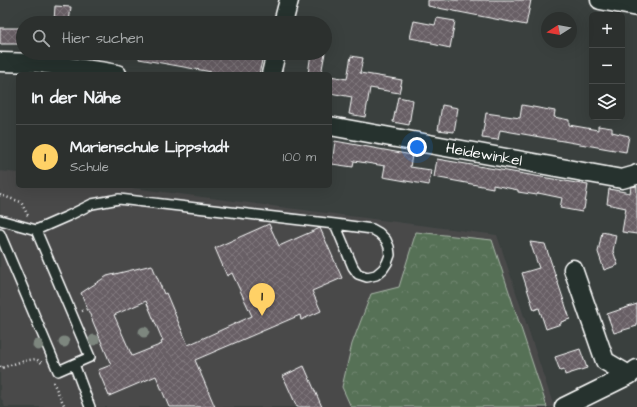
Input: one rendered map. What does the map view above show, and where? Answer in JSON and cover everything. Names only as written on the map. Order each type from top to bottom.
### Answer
[{"type":"street","points":[[286,16],[289,0]]},
{"type":"street","points":[[600,0],[637,7]]},
{"type":"street","points":[[271,72],[274,60]]},
{"type":"street","points":[[0,62],[38,63],[106,72]]},
{"type":"street","name":"Heidewinkel","points":[[332,126],[622,179],[636,176],[637,174]]},
{"type":"street","points":[[573,269],[605,361],[633,372]]},
{"type":"street","points":[[564,407],[633,372]]},
{"type":"lane","points":[[0,220],[36,230],[92,204],[119,199],[335,224],[372,229],[380,233],[386,240],[390,255],[388,262],[383,269],[376,275],[367,277],[358,274],[353,267],[335,224]]},
{"type":"lane","points":[[0,234],[58,371],[90,357],[36,230]]},
{"type":"lane","points":[[74,364],[90,407]]},
{"type":"path","points":[[0,195],[21,202],[36,230]]},
{"type":"path","points":[[0,366],[1,368],[22,361],[36,359],[47,367]]},
{"type":"path","points":[[53,380],[65,407]]},
{"type":"shaded area","points":[[0,171],[16,173],[16,188],[133,188],[497,235],[554,407],[5,407],[0,396]]},
{"type":"green space","points":[[416,232],[492,240],[547,407],[351,407],[342,387],[352,344],[371,294],[399,287]]},
{"type":"building","points":[[428,0],[531,0],[526,25],[428,6]]},
{"type":"building","points":[[55,6],[71,7],[70,16],[54,16]]},
{"type":"building","points":[[437,18],[455,21],[450,48],[432,44],[432,42],[410,38],[414,21],[435,25]]},
{"type":"building","points":[[0,28],[16,28],[16,44],[0,44]]},
{"type":"building","points":[[351,56],[363,58],[360,73],[402,80],[399,93],[370,88],[365,117],[349,114],[352,97],[332,93],[332,76],[347,79]]},
{"type":"building","points":[[145,60],[262,60],[259,72],[212,72]]},
{"type":"building","points":[[310,60],[324,60],[321,72],[308,72]]},
{"type":"building","points":[[398,97],[413,100],[409,125],[393,122]]},
{"type":"building","points":[[442,105],[458,108],[454,132],[438,130]]},
{"type":"building","points":[[522,105],[555,111],[554,117],[569,120],[569,125],[598,130],[598,126],[612,128],[612,132],[629,136],[626,152],[500,130],[498,140],[482,138],[486,113],[520,118]]},
{"type":"building","points":[[335,141],[412,155],[410,167],[431,170],[429,185],[383,177],[385,166],[354,161],[353,167],[332,164]]},
{"type":"building","points":[[437,159],[588,185],[584,209],[582,212],[560,208],[562,198],[538,193],[537,195],[518,192],[518,190],[493,185],[493,188],[434,177]]},
{"type":"building","points":[[637,186],[637,234],[622,232],[626,208],[607,204],[609,189],[630,193],[631,187]]},
{"type":"building","points":[[269,224],[279,246],[320,228],[342,278],[312,291],[321,311],[301,320],[300,315],[195,360],[215,407],[169,407],[156,376],[109,396],[98,370],[111,365],[81,293],[107,276],[152,265],[164,294],[166,293],[188,345],[252,316],[232,273],[227,276],[215,248]],"holes":[[[146,301],[163,341],[161,342],[162,344],[132,356],[114,315]]]},
{"type":"building","points":[[602,232],[616,235],[613,251],[618,265],[604,270],[598,252]]},
{"type":"building","points":[[530,242],[545,244],[570,319],[546,329],[539,308],[534,310],[522,273],[539,268]]},
{"type":"building","points":[[637,304],[637,326],[614,333],[607,314]]},
{"type":"building","points":[[580,349],[587,368],[565,375],[564,370],[560,371],[555,357]]},
{"type":"building","points":[[304,366],[322,407],[297,407],[283,376]]},
{"type":"place","name":"Marienschule Lippstadt","points":[[262,316]]}]
